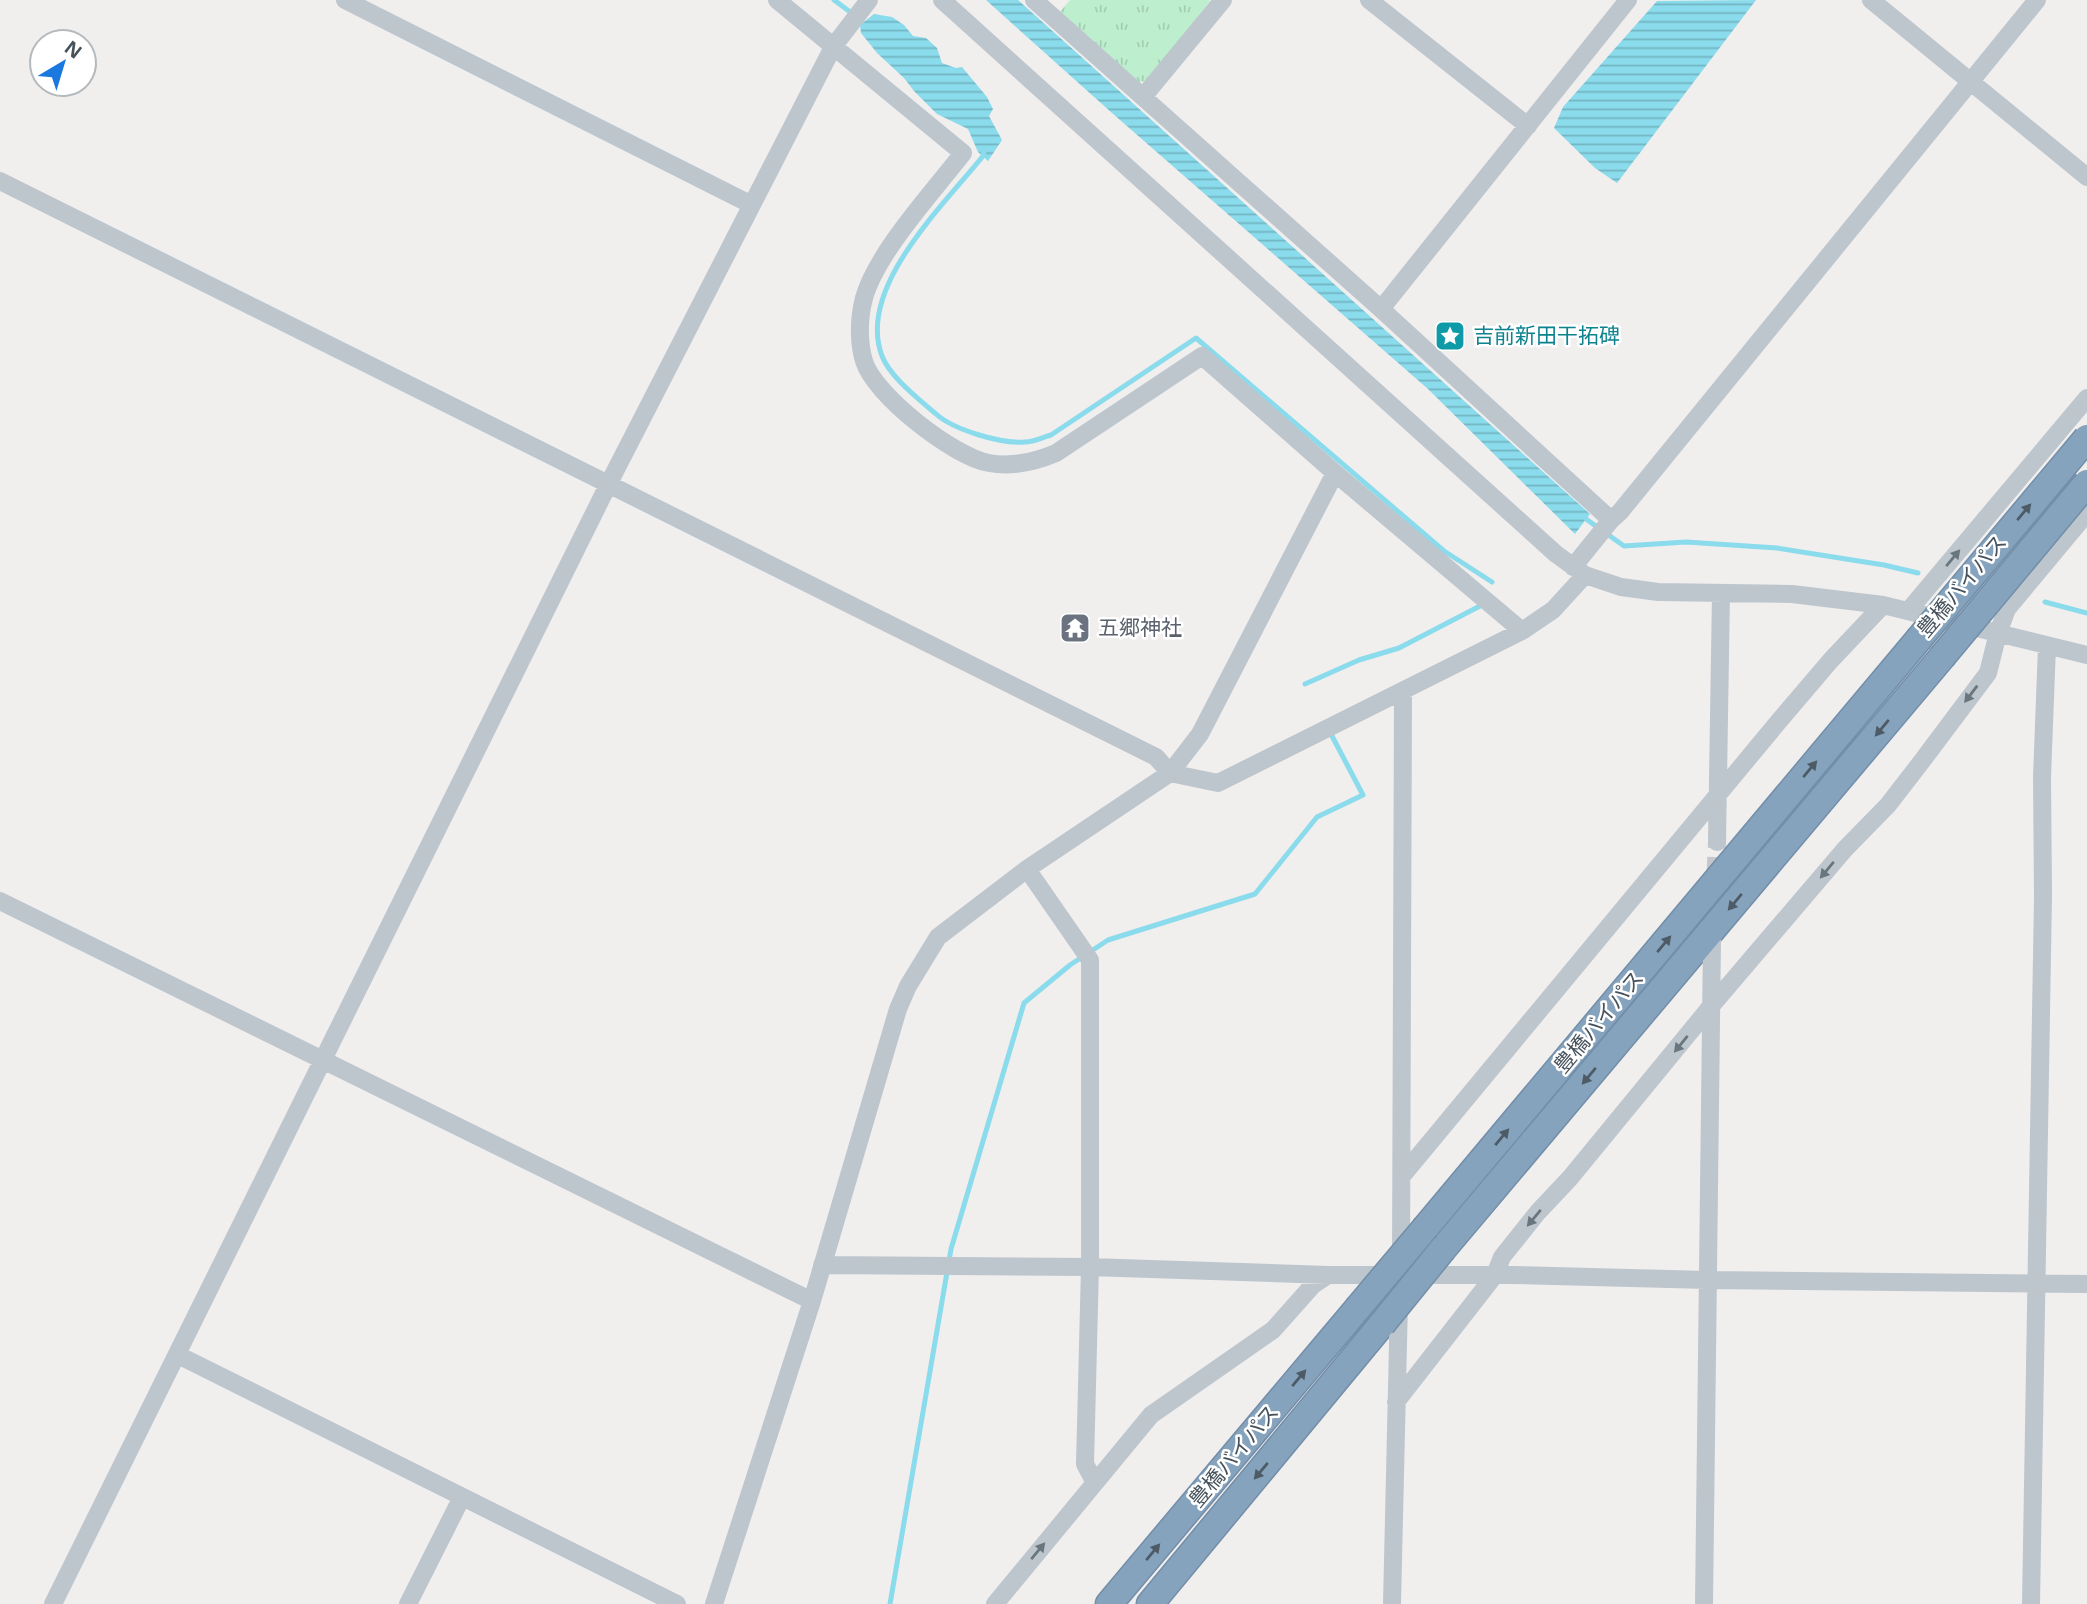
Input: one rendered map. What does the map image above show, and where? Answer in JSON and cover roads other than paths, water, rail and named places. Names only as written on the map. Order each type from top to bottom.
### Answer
[{"type":"highway","name":"豊橋バイパス","points":[[1109,1604],[2087,438]]},
{"type":"highway","name":"豊橋バイパス","points":[[1150,1604],[1443,1249],[2087,483]]},
{"type":"street","points":[[345,0],[752,205]]},
{"type":"street","points":[[777,0],[963,153],[889,248],[864,297],[859,327],[864,362],[878,385],[901,410],[949,444],[988,463],[1035,461],[1056,453],[1202,356],[1522,631]]},
{"type":"street","points":[[53,1604],[608,484],[832,47],[869,0]]},
{"type":"street","points":[[943,0],[1226,257],[1579,571],[1621,587],[1658,592],[1792,594],[1883,605],[2087,655]]},
{"type":"street","points":[[1034,0],[1381,309],[1610,522]]},
{"type":"street","points":[[1143,97],[1223,0]]},
{"type":"street","points":[[1369,0],[1528,126]]},
{"type":"street","points":[[1381,309],[1628,0]]},
{"type":"street","points":[[1871,0],[2087,177]]},
{"type":"street","points":[[0,181],[1156,757],[1170,773],[1217,783],[1522,631],[1553,610],[1579,571],[1594,541],[2037,0]]},
{"type":"street","points":[[1909,610],[2087,398]]},
{"type":"street","points":[[714,1604],[812,1301],[898,1009],[908,986],[938,937],[1027,869],[1170,773],[1200,734],[1335,473]]},
{"type":"street","points":[[1396,1402],[1495,1275],[1502,1257],[1538,1212],[1570,1178],[1845,849],[1888,805],[1988,673],[2007,609],[2087,513]]},
{"type":"street","points":[[1717,842],[1721,593]]},
{"type":"street","points":[[1402,1176],[1831,660],[1883,605]]},
{"type":"street","points":[[2031,1604],[2043,896],[2042,777],[2047,646]]},
{"type":"street","points":[[1392,1604],[1402,1176],[1403,692]]},
{"type":"street","points":[[1027,869],[1087,955],[1090,1267],[1085,1464],[1095,1483]]},
{"type":"street","points":[[0,901],[812,1301]]},
{"type":"street","points":[[1704,1604],[1712,939]]},
{"type":"street","points":[[822,1265],[1090,1267],[1328,1275],[2087,1284]]},
{"type":"street","points":[[995,1604],[1150,1415],[1273,1330],[1313,1285],[1328,1275]]},
{"type":"street","points":[[178,1355],[677,1604]]},
{"type":"street","points":[[408,1604],[462,1497]]},
{"type":"water","points":[[986,0],[1018,0],[1590,514],[1575,534],[1428,389]]},
{"type":"water","points":[[1756,0],[1617,183],[1595,168],[1554,128],[1563,107],[1657,1]]},
{"type":"water","points":[[874,14],[892,17],[904,25],[913,36],[926,38],[937,48],[942,63],[956,68],[962,67],[987,97],[993,109],[989,116],[1002,140],[988,161],[978,152],[968,129],[937,114],[861,33],[860,25]]},
{"type":"waterway","points":[[834,0],[853,14]]},
{"type":"waterway","points":[[984,150],[983,156],[908,249],[892,276],[881,303],[877,330],[882,356],[898,380],[936,414],[954,425],[991,438],[1015,442],[1035,440],[1051,435],[1196,338],[1444,551],[1492,582]]},
{"type":"waterway","points":[[1586,519],[1624,546],[1686,542],[1777,548],[1918,573]]},
{"type":"waterway","points":[[2045,602],[2087,613]]},
{"type":"waterway","points":[[1305,684],[1359,660],[1399,648],[1480,606]]},
{"type":"waterway","points":[[890,1604],[951,1249],[1024,1003],[1070,965],[1108,940],[1255,894],[1317,817],[1363,795],[1332,736]]},
{"type":"tunnel","points":[[1713,929],[1717,842]]},
{"type":"place","name":"吉前新田干拓碑","points":[[1450,336]]},
{"type":"place","name":"五郷神社","points":[[1075,628]]}]
